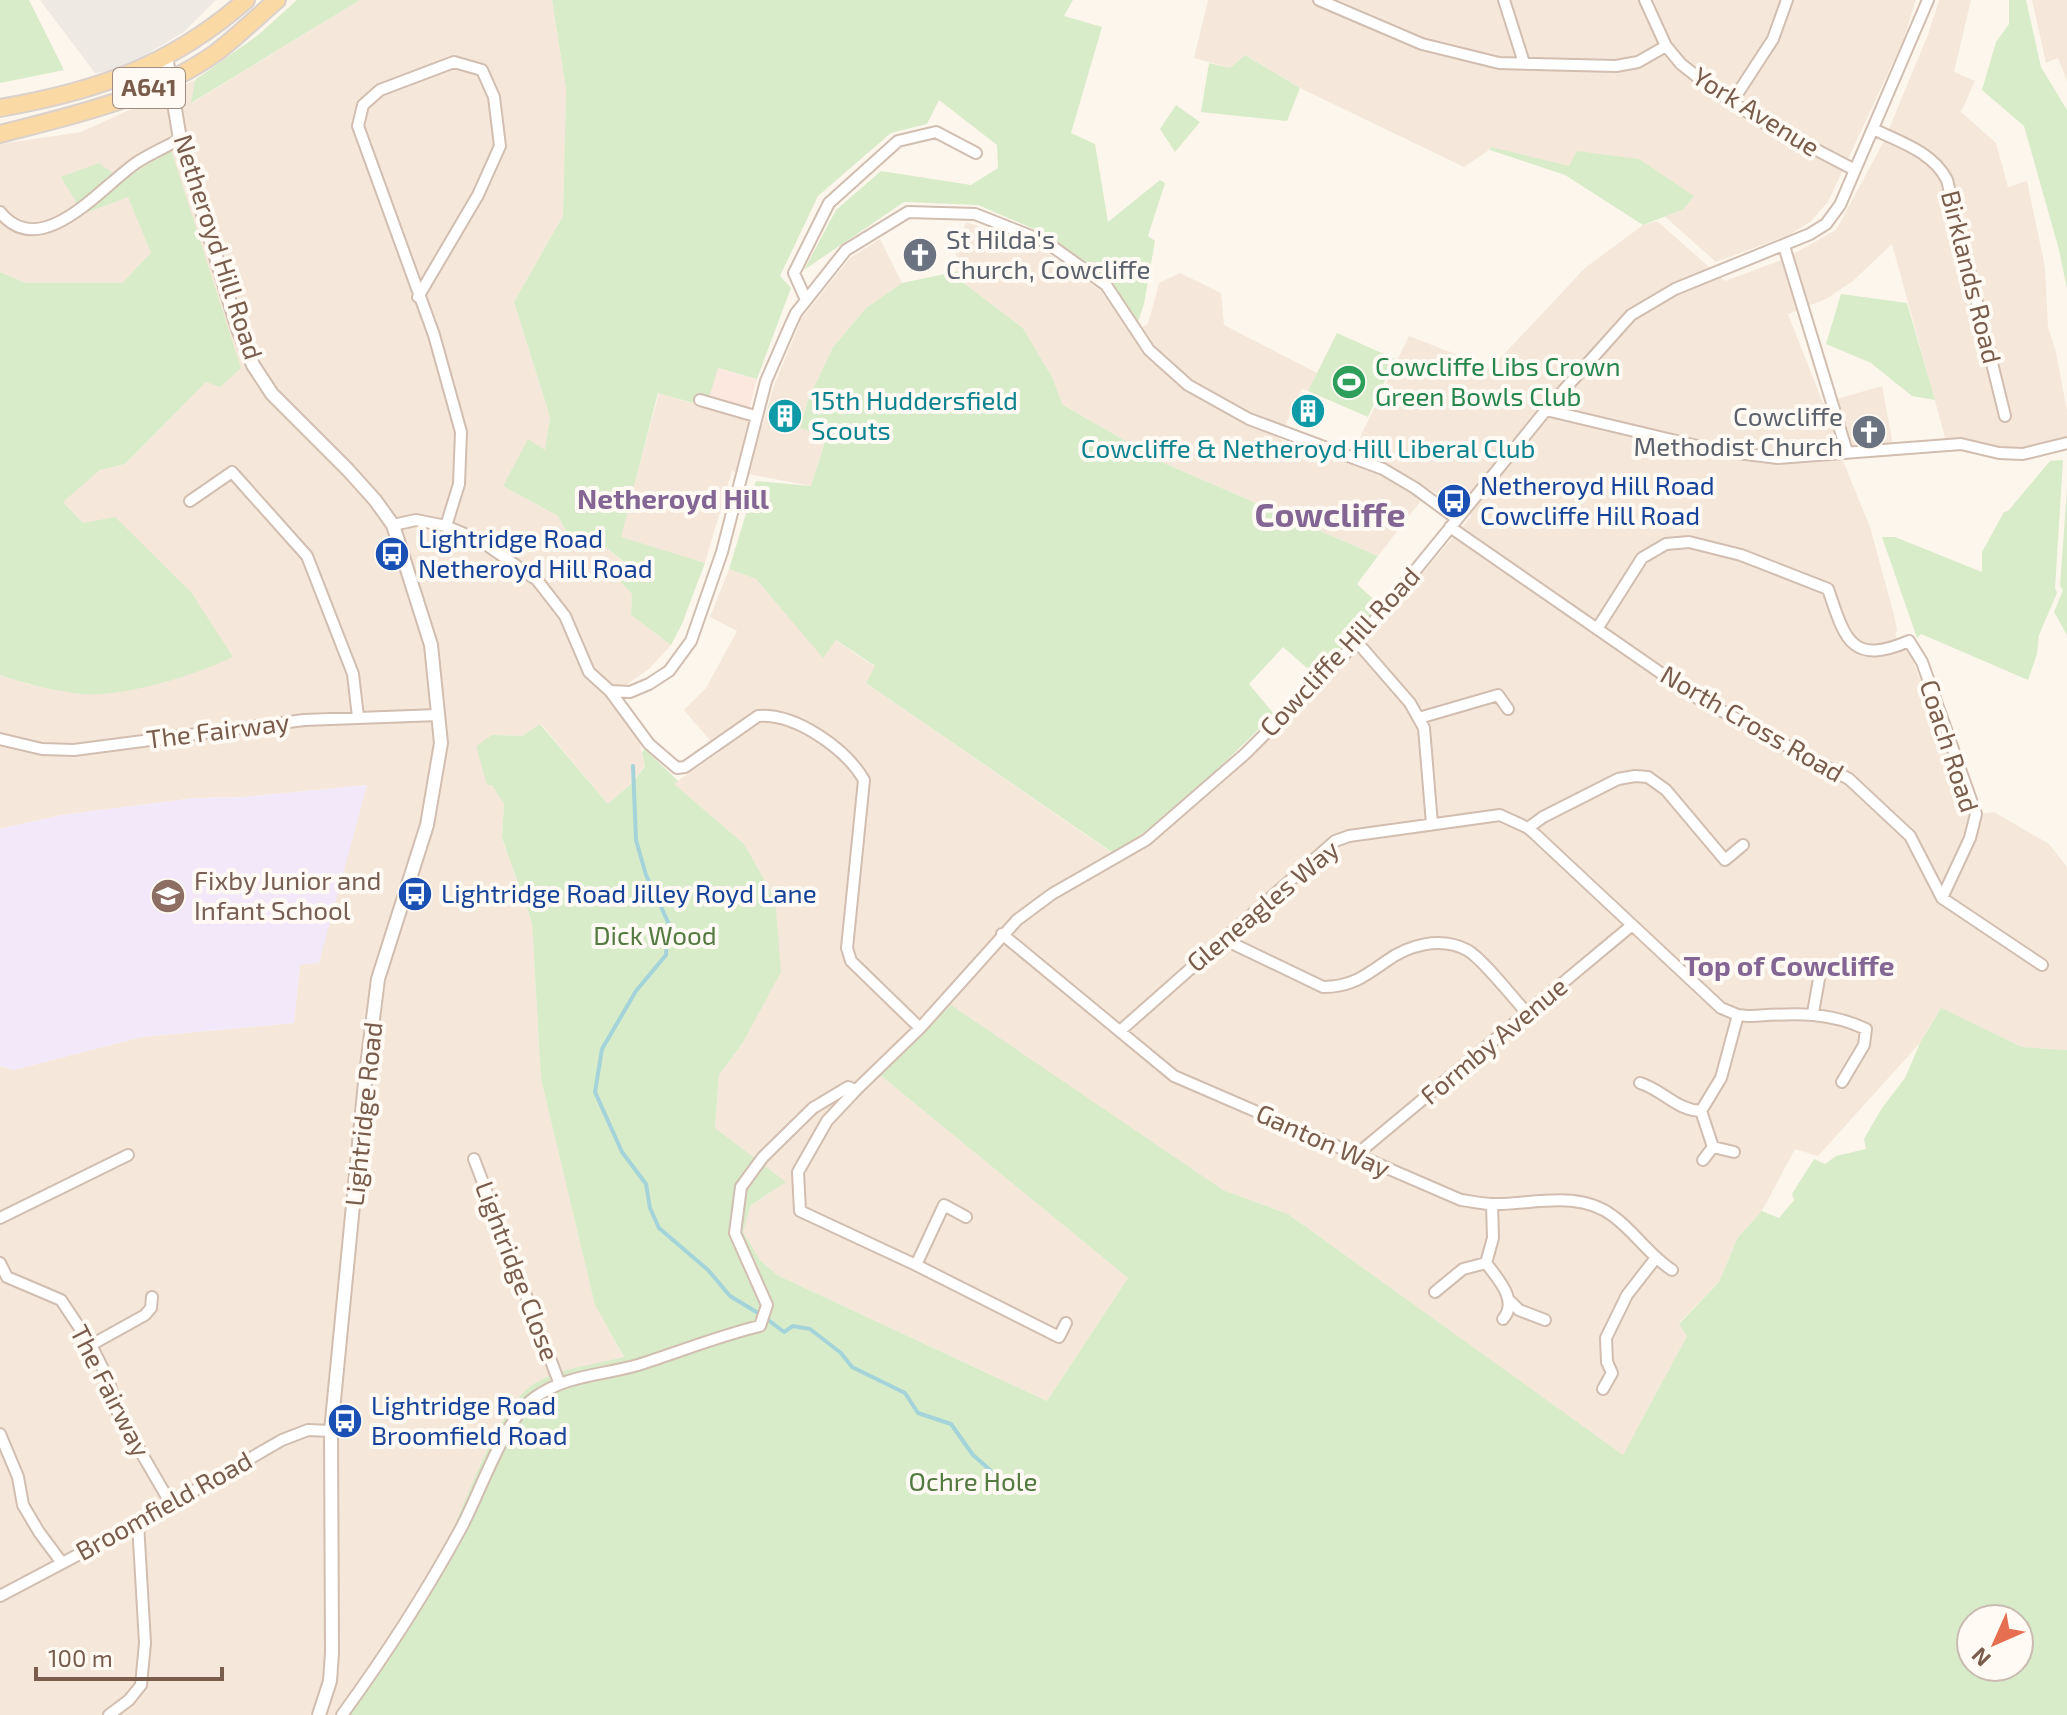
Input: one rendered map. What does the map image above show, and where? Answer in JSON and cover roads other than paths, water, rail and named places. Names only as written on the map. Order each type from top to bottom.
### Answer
[{"type":"main road","name":"A641","points":[[0,108],[110,82],[166,56],[211,30],[246,0]]},
{"type":"main road","name":"A641","points":[[0,134],[116,104],[170,78],[215,53],[277,0]]},
{"type":"main road","points":[[110,82],[116,104]]},
{"type":"street","points":[[1319,0],[1443,50],[1499,63],[1588,68],[1616,66],[1638,62],[1666,46]]},
{"type":"street","points":[[1504,0],[1524,63]]},
{"type":"street","name":"York Avenue","points":[[1645,0],[1666,46],[1681,64],[1761,121],[1855,170]]},
{"type":"street","points":[[1732,102],[1773,39],[1787,0]]},
{"type":"street","name":"Cowcliffe Hill Road","points":[[559,1382],[636,1365],[717,1336],[760,1326],[767,1305],[735,1233],[741,1187],[763,1157],[813,1108],[848,1087],[856,1090],[920,1028],[1017,920],[1052,894],[1122,856],[1158,831],[1245,754],[1357,642],[1621,323],[1644,305],[1708,274],[1784,246],[1826,224],[1840,205],[1928,0]]},
{"type":"street","name":"Netheroyd Hill Road","points":[[166,56],[180,139],[233,314],[253,365],[272,394],[348,470],[393,525]]},
{"type":"street","points":[[418,297],[478,195],[500,146],[494,97],[482,70],[454,62],[380,90],[363,105],[358,126],[418,297],[444,367],[462,443],[459,484],[446,526]]},
{"type":"street","name":"Birklands Road","points":[[1873,129],[1929,158],[1941,167],[1947,180],[2005,416]]},
{"type":"street","points":[[806,300],[794,273],[829,203],[898,141],[936,132],[976,153]]},
{"type":"street","points":[[0,212],[9,223],[26,229],[59,223],[137,162],[180,139]]},
{"type":"street","points":[[610,691],[630,692],[649,684],[669,671],[691,641],[722,552],[766,381],[790,326],[806,300],[846,250],[908,212],[975,214],[1046,242],[1106,285],[1149,350],[1188,385],[1249,419],[1383,469],[1415,488],[1454,523]]},
{"type":"street","points":[[1784,246],[1847,452]]},
{"type":"street","points":[[700,400],[755,416]]},
{"type":"street","points":[[1546,410],[1714,450],[1778,458],[1961,444],[1999,453],[2023,454],[2067,443]]},
{"type":"street","points":[[190,501],[232,472],[307,556],[353,674],[358,717]]},
{"type":"street","points":[[393,525],[416,520],[446,526],[481,541],[537,580],[565,616],[589,672],[610,691],[649,744],[677,768],[685,767],[758,716],[770,715],[821,737],[855,764],[864,780],[847,948],[851,961],[920,1028]]},
{"type":"street","name":"North Cross Road","points":[[1454,523],[1694,696],[1849,779],[1910,836],[1942,898]]},
{"type":"street","name":"Lightridge Road","points":[[319,1715],[330,1681],[332,1653],[331,1431],[365,1082],[378,979],[427,825],[441,743],[431,645],[393,525]]},
{"type":"street","name":"Coach Road","points":[[1597,629],[1642,558],[1666,544],[1689,542],[1741,555],[1828,589],[1848,640],[1868,653],[1887,650],[1909,641],[1922,662],[1976,814],[1970,838],[1942,898]]},
{"type":"street","points":[[1357,642],[1410,703],[1424,728],[1432,824]]},
{"type":"street","points":[[1419,718],[1498,695],[1508,709]]},
{"type":"street","name":"The Fairway","points":[[0,739],[42,749],[74,750],[233,728],[358,717],[438,715]]},
{"type":"street","points":[[1528,828],[1543,817],[1618,779],[1648,777],[1658,783],[1725,860],[1743,845]]},
{"type":"street","name":"Gleneagles Way","points":[[1120,1031],[1335,841],[1349,836],[1500,815],[1528,828],[1707,998],[1738,1015]]},
{"type":"street","points":[[1942,898],[2042,965]]},
{"type":"street","name":"Formby Avenue","points":[[1356,1155],[1631,926]]},
{"type":"street","name":"Ganton Way","points":[[1002,934],[1174,1076],[1461,1200],[1492,1204],[1569,1201],[1591,1205],[1614,1216],[1655,1259],[1672,1270]]},
{"type":"street","points":[[1223,939],[1323,987],[1341,987],[1357,982],[1401,950],[1435,943],[1453,945],[1470,951],[1527,1013]]},
{"type":"street","points":[[1813,1013],[1820,973]]},
{"type":"street","points":[[1713,1147],[1701,1111],[1721,1078],[1738,1015],[1813,1013],[1866,1029],[1864,1045],[1842,1082]]},
{"type":"street","points":[[1640,1083],[1660,1091],[1688,1111],[1701,1111]]},
{"type":"street","points":[[856,1090],[827,1121],[798,1172],[800,1211],[1059,1337],[1066,1323]]},
{"type":"street","points":[[1713,1147],[1734,1152]]},
{"type":"street","points":[[1703,1160],[1713,1147]]},
{"type":"street","points":[[0,1218],[128,1155]]},
{"type":"street","name":"Lightridge Close","points":[[474,1159],[559,1382]]},
{"type":"street","points":[[916,1265],[939,1202],[966,1217]]},
{"type":"street","points":[[1492,1204],[1493,1238],[1486,1263],[1519,1310],[1545,1320]]},
{"type":"street","points":[[1603,1389],[1618,1373],[1607,1362],[1606,1338],[1627,1295],[1655,1259]]},
{"type":"street","name":"The Fairway","points":[[0,1263],[7,1277],[61,1300],[91,1345],[108,1379],[117,1411],[171,1504]]},
{"type":"street","points":[[1435,1292],[1463,1269],[1486,1263]]},
{"type":"street","points":[[91,1345],[145,1315],[151,1308],[152,1297]]},
{"type":"street","points":[[1503,1319],[1510,1311],[1511,1302]]},
{"type":"street","points":[[342,1715],[384,1658],[460,1530],[508,1431],[531,1400],[559,1382]]},
{"type":"street","name":"Broomfield Road","points":[[0,1596],[138,1523],[282,1440],[308,1430],[331,1431]]},
{"type":"street","points":[[0,1434],[18,1477],[23,1505],[62,1563]]},
{"type":"street","points":[[109,1715],[129,1700],[141,1685],[145,1643],[138,1523]]},
{"type":"waterway","points":[[633,766],[636,840],[646,875],[668,922],[666,955],[636,991],[602,1049],[595,1092],[622,1152],[646,1184],[650,1208],[659,1228],[708,1270],[730,1296],[784,1332],[793,1326],[810,1329],[841,1353],[852,1367],[905,1393],[918,1413],[951,1424],[973,1455],[998,1482]]},
{"type":"place","name":"St Hilda's Church, Cowcliffe","points":[[920,255]]},
{"type":"place","name":"Cowcliffe Libs Crown Green Bowls Club","points":[[1349,382]]},
{"type":"place","name":"Cowcliffe & Netheroyd Hill Liberal Club","points":[[1308,411]]},
{"type":"place","name":"15th Huddersfield Scouts","points":[[785,416]]},
{"type":"place","name":"Cowcliffe Methodist Church","points":[[1869,432]]},
{"type":"place","name":"Netheroyd Hill Road Cowcliffe Hill Road","points":[[1454,501]]},
{"type":"place","name":"Lightridge Road Netheroyd Hill Road","points":[[392,554]]},
{"type":"place","name":"Lightridge Road Jilley Royd Lane","points":[[415,894]]},
{"type":"place","name":"Fixby Junior and Infant School","points":[[168,896]]},
{"type":"place","name":"Lightridge Road Broomfield Road","points":[[345,1421]]},
{"type":"district","name":"Netheroyd Hill","points":[[673,499]]},
{"type":"district","name":"Cowcliffe","points":[[1330,515]]},
{"type":"district","name":"Top of Cowcliffe","points":[[1789,966]]},
{"type":"park label","name":"Dick Wood","points":[[655,936]]},
{"type":"park label","name":"Ochre Hole","points":[[973,1482]]}]
